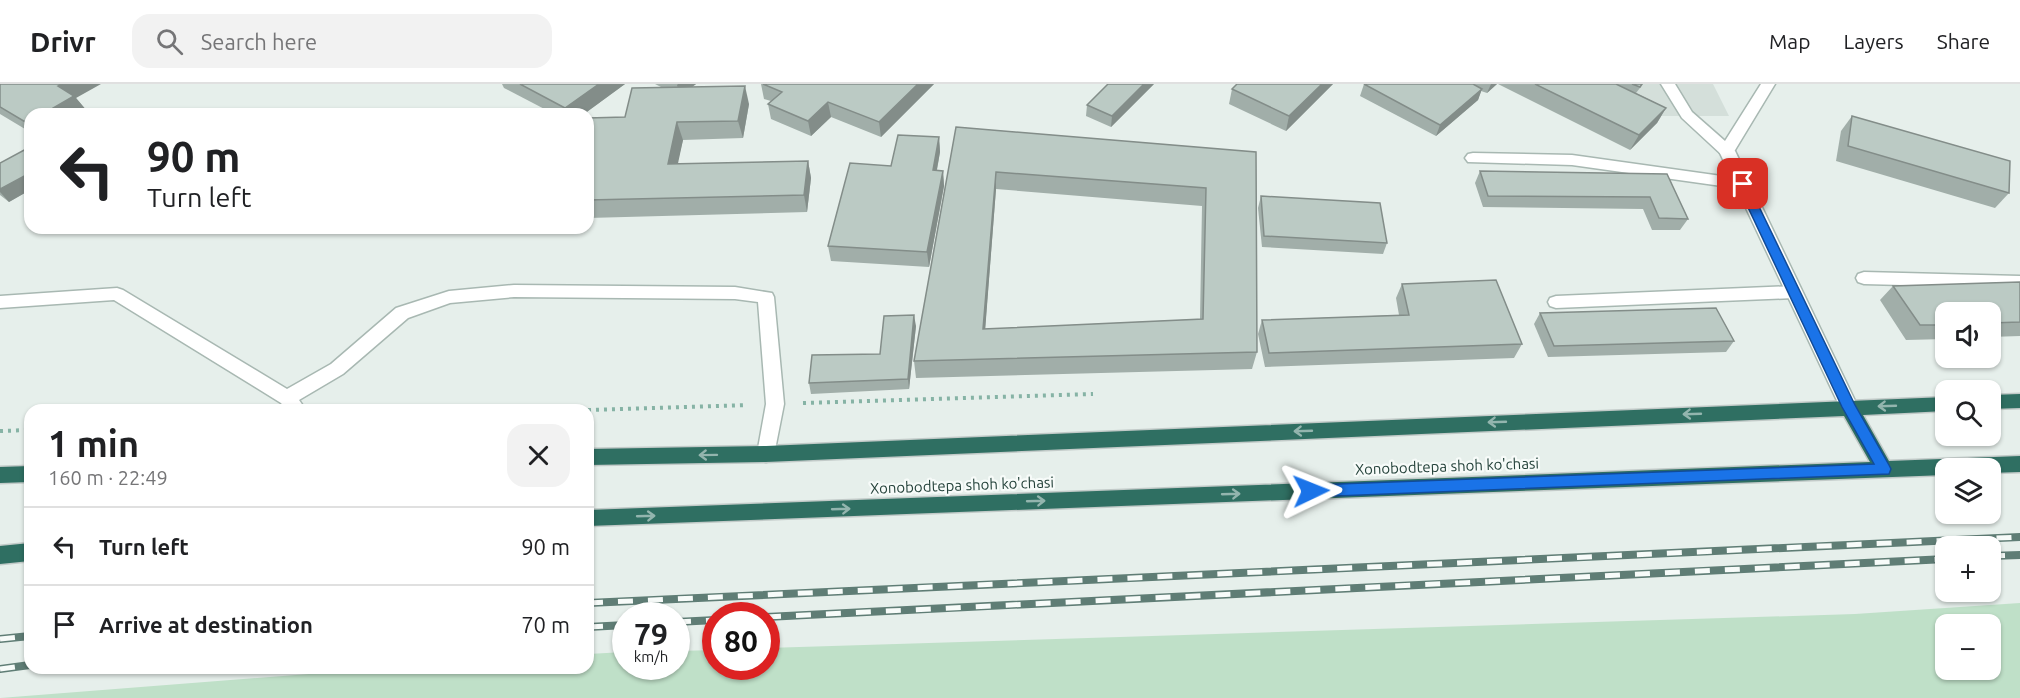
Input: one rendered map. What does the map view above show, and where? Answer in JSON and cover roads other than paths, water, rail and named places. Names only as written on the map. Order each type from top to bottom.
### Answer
[{"type":"highway","points":[[2001,402],[2020,401]]},
{"type":"highway","points":[[594,457],[766,454],[1935,404]]},
{"type":"highway","points":[[1849,407],[1884,469]]},
{"type":"highway","name":"Xonobodtepa shoh ko'chasi","points":[[594,518],[2020,464]]},
{"type":"highway","points":[[0,475],[24,474]]},
{"type":"highway","points":[[0,555],[24,553]]},
{"type":"street","points":[[1685,84],[1672,91],[1687,115],[1727,151],[1849,407]]},
{"type":"street","points":[[1727,151],[1768,84]]},
{"type":"street","points":[[1473,158],[1572,160],[1743,184]]},
{"type":"street","points":[[1864,278],[2020,282]]},
{"type":"street","points":[[0,302],[117,294],[292,404],[402,313],[448,297],[514,291],[724,293],[766,297],[775,404],[766,454]]},
{"type":"street","points":[[1556,302],[1794,292]]},
{"type":"railway","points":[[594,603],[2020,537]]},
{"type":"railway","points":[[2001,556],[2020,555]]},
{"type":"railway","points":[[780,616],[1935,560]]},
{"type":"railway","points":[[690,621],[702,621]]},
{"type":"railway","points":[[594,627],[612,626]]},
{"type":"railway","points":[[0,639],[24,637]]},
{"type":"railway","points":[[0,669],[24,666]]}]
